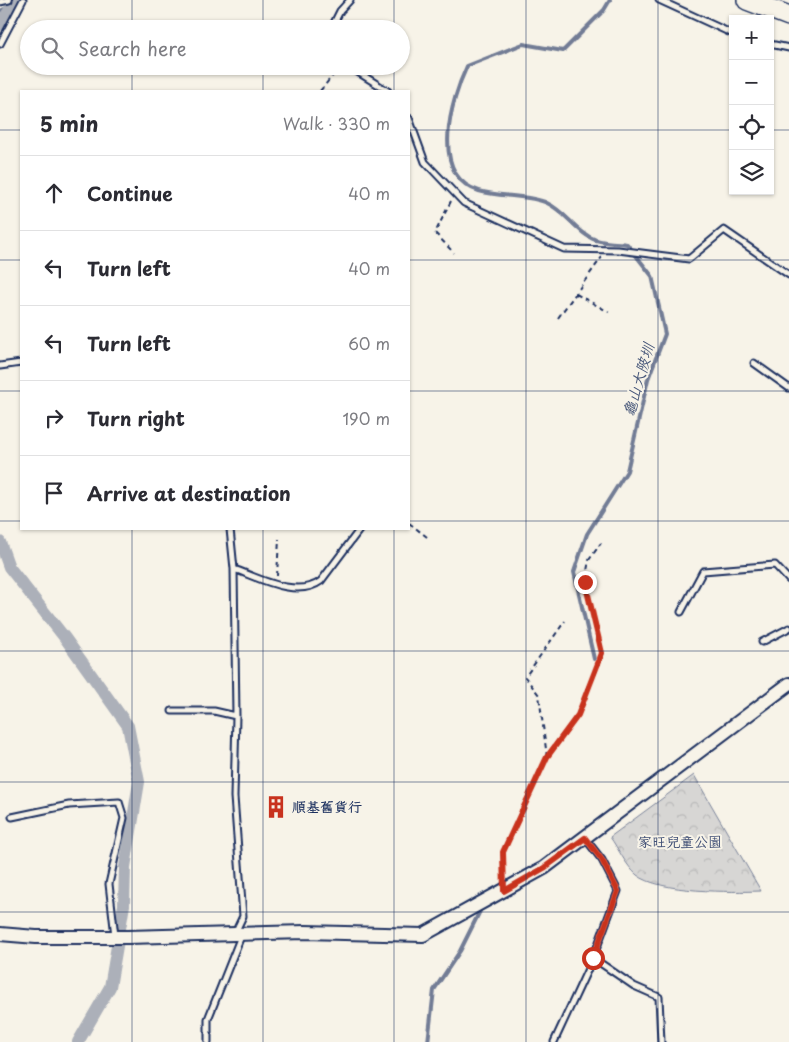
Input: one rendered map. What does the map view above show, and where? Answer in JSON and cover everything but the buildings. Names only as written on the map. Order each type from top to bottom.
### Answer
[{"type":"highway","points":[[750,2],[789,8]]},
{"type":"highway","points":[[750,2],[789,16]]},
{"type":"street","points":[[0,934],[36,937],[305,932],[423,936],[544,868],[789,684]]},
{"type":"lane","points":[[1,2],[9,0]]},
{"type":"lane","points":[[0,44],[23,0]]},
{"type":"lane","points":[[336,20],[340,11],[350,0]]},
{"type":"lane","points":[[659,0],[729,32]]},
{"type":"lane","points":[[774,45],[789,48]]},
{"type":"lane","points":[[362,75],[386,90]]},
{"type":"lane","points":[[410,121],[425,162],[464,203],[564,249],[626,251],[689,259],[724,230],[789,275]]},
{"type":"lane","points":[[0,366],[20,363]]},
{"type":"lane","points":[[754,363],[789,388]]},
{"type":"lane","points":[[208,1042],[208,1019],[239,933],[243,916],[234,797],[236,716],[234,569],[230,530]]},
{"type":"lane","points":[[234,569],[282,586],[312,587],[321,581],[359,530]]},
{"type":"lane","points":[[681,612],[703,571],[775,565],[789,580]]},
{"type":"lane","points":[[762,642],[789,628]]},
{"type":"lane","points":[[172,712],[214,711],[236,716]]},
{"type":"lane","points":[[12,817],[69,805],[119,802],[124,818],[110,884],[120,936]]},
{"type":"lane","points":[[554,1042],[593,958],[618,891],[602,860],[585,838]]},
{"type":"lane","points":[[593,958],[634,986],[659,997],[661,1042]]},
{"type":"path","points":[[321,90],[333,75]]},
{"type":"path","points":[[454,253],[436,233],[455,193]]},
{"type":"path","points":[[558,318],[608,250]]},
{"type":"path","points":[[576,293],[609,312]]},
{"type":"path","points":[[410,525],[427,537]]},
{"type":"path","points":[[276,584],[279,539]]},
{"type":"path","points":[[504,891],[503,852],[547,757],[578,715],[602,653],[585,582],[589,560],[601,543]]},
{"type":"path","points":[[547,757],[539,695],[525,677],[565,622]]},
{"type":"green space","name":"家旺兒童公園","points":[[694,775],[761,891],[696,890],[648,881],[633,871],[610,837]]},
{"type":"waterway","points":[[0,25],[16,0]]},
{"type":"waterway","name":"龜山大陂圳","points":[[594,659],[574,572],[587,534],[627,471],[648,379],[665,334],[652,276],[627,244],[604,242],[589,237],[560,211],[547,203],[540,200],[487,193],[463,183],[454,170],[449,154],[448,136],[455,98],[467,66],[523,44],[563,51],[604,10],[610,0]]},
{"type":"waterway","points":[[0,11],[13,5]]},
{"type":"waterway","points":[[0,542],[9,567],[65,638],[128,726],[139,782],[125,867],[124,905],[110,987],[78,1042]]},
{"type":"waterway","name":"龜山大陂圳","points":[[428,1042],[434,990],[460,951],[480,911]]},
{"type":"place","name":"順基舊貨行","points":[[276,807]]},
{"type":"route","points":[[585,582],[602,653],[578,715],[547,757],[503,852],[504,891],[544,868],[585,838],[602,860],[618,891],[593,958]]}]
